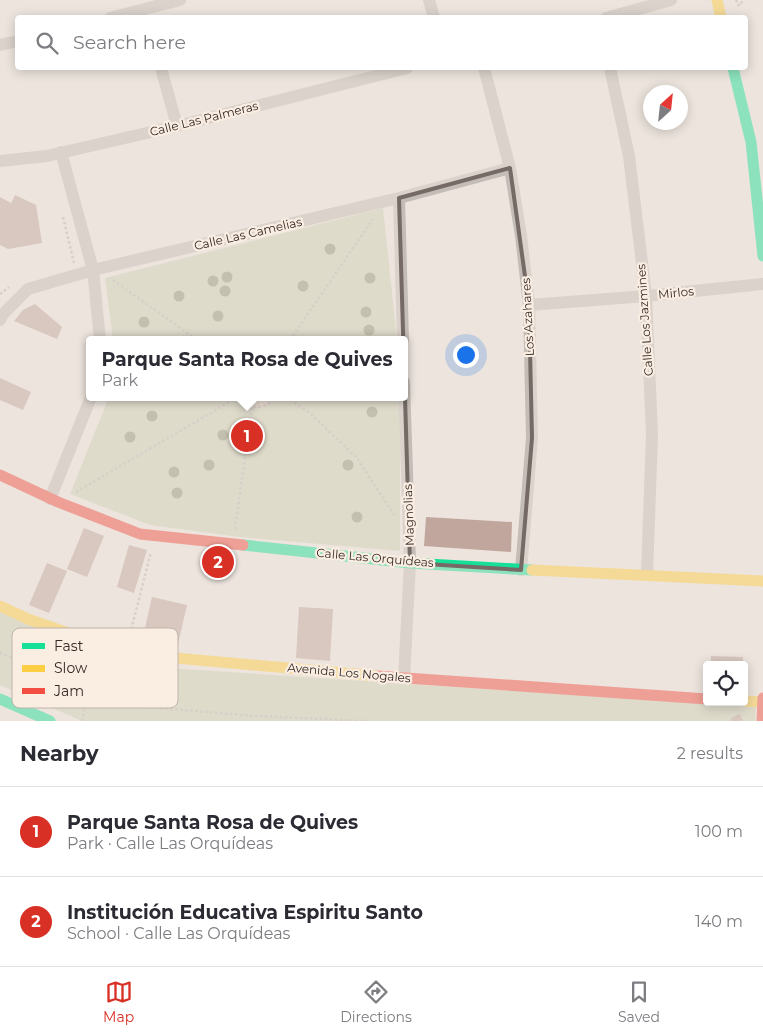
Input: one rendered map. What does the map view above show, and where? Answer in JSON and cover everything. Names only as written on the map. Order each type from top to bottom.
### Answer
[{"type":"street","points":[[132,15],[147,13],[180,0]]},
{"type":"street","points":[[429,0],[433,15]]},
{"type":"street","points":[[617,15],[671,0]]},
{"type":"street","points":[[717,0],[720,15]]},
{"type":"street","points":[[0,45],[15,41]]},
{"type":"street","points":[[162,70],[177,126]]},
{"type":"street","name":"Calle Las Palmeras","points":[[0,161],[21,160],[177,126],[399,70]]},
{"type":"street","name":"Los Azahares","points":[[485,70],[510,168],[521,236],[529,305],[532,438],[521,570]]},
{"type":"street","name":"Calle Los Jazmines","points":[[610,70],[629,156],[646,296],[652,435],[647,574]]},
{"type":"street","points":[[733,70],[751,142],[763,256]]},
{"type":"street","points":[[60,152],[98,269],[100,336]]},
{"type":"street","name":"Calle Las Camelias","points":[[0,320],[3,314],[28,289],[98,269],[399,198],[510,168]]},
{"type":"street","points":[[399,198],[403,336]]},
{"type":"street","name":"Mirlos","points":[[529,305],[763,284]]},
{"type":"street","points":[[54,500],[90,401]]},
{"type":"street","name":"Magnolias","points":[[404,678],[410,563],[405,401]]},
{"type":"street","name":"Calle Las Orquídeas","points":[[0,475],[54,500],[140,534],[410,563],[763,581]]},
{"type":"street","name":"Avenida Los Nogales","points":[[0,606],[54,628]]},
{"type":"street","name":"Avenida Los Nogales","points":[[178,658],[404,678],[703,699]]},
{"type":"street","points":[[762,721],[763,698]]},
{"type":"street","points":[[0,699],[12,704]]},
{"type":"street","points":[[748,701],[763,702]]},
{"type":"street","points":[[20,708],[50,721]]},
{"type":"path","points":[[736,0],[738,5],[742,4],[741,0]]},
{"type":"path","points":[[293,336],[385,201]]},
{"type":"path","points":[[62,211],[75,261],[74,264]]},
{"type":"path","points":[[98,269],[191,336]]},
{"type":"path","points":[[0,294],[13,284]]},
{"type":"path","points":[[54,500],[229,401]]},
{"type":"path","points":[[239,401],[242,404],[252,407],[266,406],[272,401]]},
{"type":"path","points":[[292,401],[311,414],[357,458],[394,516]]},
{"type":"path","points":[[235,534],[252,407]]},
{"type":"path","points":[[132,628],[156,536]]},
{"type":"path","points":[[0,653],[12,658]]},
{"type":"path","points":[[82,721],[85,708]]},
{"type":"path","points":[[158,708],[256,716],[368,721]]},
{"type":"highlighted area","points":[[510,168],[529,305],[532,438],[521,570],[410,563],[399,198]]},
{"type":"green space","points":[[383,208],[397,336],[112,336],[105,278]]},
{"type":"green space","points":[[107,401],[400,401],[400,551],[240,537],[150,525],[70,494]]},
{"type":"green space","points":[[0,611],[39,628],[12,628],[12,690],[0,685]]},
{"type":"green space","points":[[178,669],[703,703],[703,706],[756,707],[755,721],[82,721],[52,708],[178,708]]},
{"type":"shaded area","points":[[240,401],[271,401],[265,406],[257,407],[249,407]]},
{"type":"building","points":[[15,195],[36,205],[42,243],[8,249],[0,245],[0,197],[11,203]]},
{"type":"building","points":[[35,304],[62,327],[57,339],[14,321],[23,310]]},
{"type":"building","points":[[0,378],[31,392],[23,410],[0,400]]},
{"type":"building","points":[[426,517],[512,522],[511,552],[424,546]]},
{"type":"building","points":[[84,528],[104,536],[87,577],[67,569]]},
{"type":"building","points":[[129,545],[147,550],[134,593],[117,587]]},
{"type":"building","points":[[47,563],[67,571],[49,613],[29,605]]},
{"type":"building","points":[[152,597],[187,605],[178,644],[178,628],[145,628]]},
{"type":"building","points":[[299,607],[333,609],[330,661],[296,658]]},
{"type":"building","points":[[711,656],[743,657],[743,661],[711,661]]},
{"type":"building","points":[[740,714],[743,721],[731,721],[731,718]]},
{"type":"traffic: fast","points":[[733,70],[751,142],[763,256]]},
{"type":"traffic: fast","points":[[243,545],[410,563],[532,570]]},
{"type":"traffic: fast","points":[[0,699],[12,704]]},
{"type":"traffic: fast","points":[[20,708],[50,721]]},
{"type":"traffic: slow","points":[[717,0],[720,15]]},
{"type":"traffic: slow","points":[[532,570],[763,581]]},
{"type":"traffic: slow","points":[[0,606],[54,628]]},
{"type":"traffic: slow","points":[[178,658],[377,676]]},
{"type":"traffic: slow","points":[[748,701],[763,702]]},
{"type":"traffic: jam","points":[[0,475],[58,502],[140,534],[243,545]]},
{"type":"traffic: jam","points":[[377,676],[703,699]]},
{"type":"traffic: jam","points":[[762,721],[763,698]]},
{"type":"place","name":"Parque Santa Rosa de Quives","points":[[247,436]]},
{"type":"place","name":"Institución Educativa Espiritu Santo","points":[[218,562]]}]
